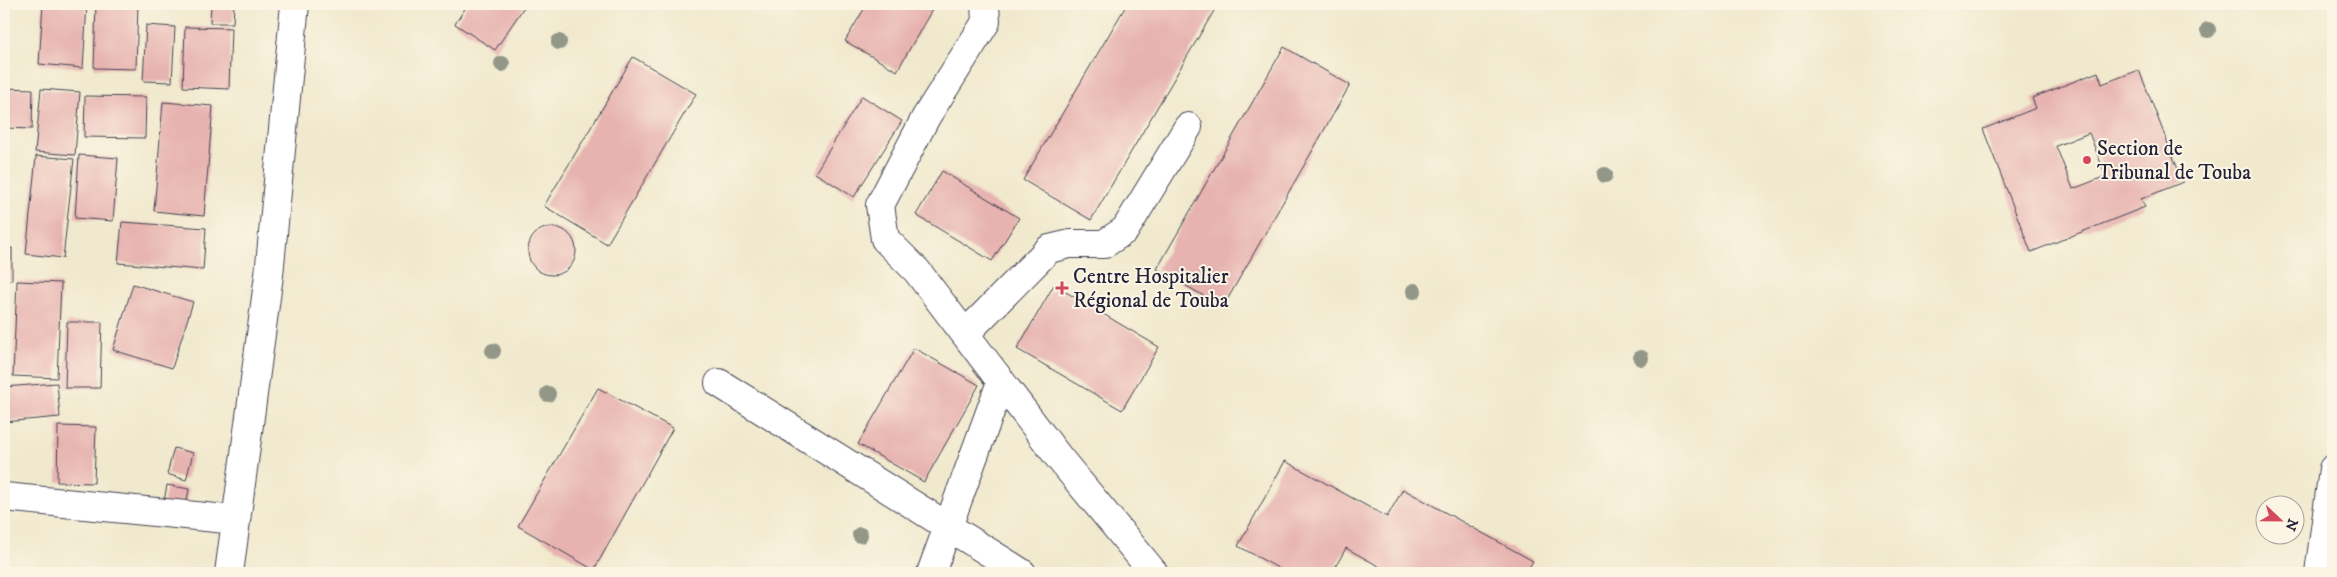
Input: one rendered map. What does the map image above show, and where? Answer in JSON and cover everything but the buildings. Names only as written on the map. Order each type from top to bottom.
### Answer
[{"type":"street","points":[[229,573],[269,275],[295,4]]},
{"type":"street","points":[[985,4],[986,22],[926,117],[880,205],[885,239],[917,271],[1060,459],[1154,573]]},
{"type":"street","points":[[965,334],[1049,249],[1070,244],[1104,244],[1125,230],[1188,127]]},
{"type":"street","points":[[718,382],[1022,573]]},
{"type":"street","points":[[931,573],[1001,382]]},
{"type":"street","points":[[2319,573],[2333,469]]},
{"type":"street","points":[[4,497],[236,520]]},
{"type":"place","name":"Section de Tribunal de Touba","points":[[2087,160]]},
{"type":"place","name":"Centre Hospitalier Régional de Touba","points":[[1062,288]]}]
